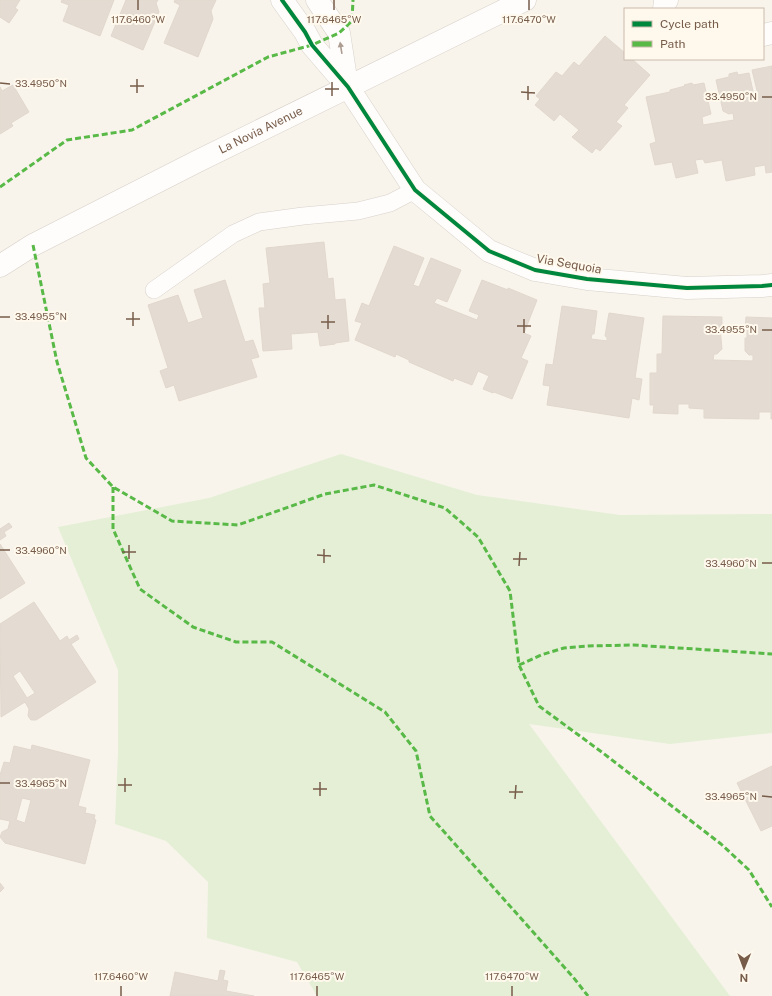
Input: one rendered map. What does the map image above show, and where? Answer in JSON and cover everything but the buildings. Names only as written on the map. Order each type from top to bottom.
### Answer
[{"type":"street","name":"Via Sequoia","points":[[282,0],[312,44],[348,87],[415,190],[489,252],[535,270],[587,279],[687,288],[772,285]]},
{"type":"street","points":[[317,0],[339,33],[348,87]]},
{"type":"street","name":"La Novia Avenue","points":[[0,266],[33,245],[525,0]]},
{"type":"lane","points":[[154,290],[233,234],[259,222],[358,211],[390,203],[415,190]]},
{"type":"green space","points":[[341,454],[477,495],[620,515],[772,514],[772,733],[670,744],[529,724],[730,996],[317,996],[297,962],[207,938],[208,882],[166,841],[115,824],[118,753],[118,670],[58,527],[209,498]]},
{"type":"marked path","points":[[0,187],[67,140],[132,130],[268,57],[312,45],[339,33],[352,21],[353,0]]},
{"type":"marked path","points":[[33,245],[57,362],[86,458],[113,487],[172,521],[238,525],[325,494],[374,485],[445,508],[478,537],[510,591],[519,665],[539,706],[603,753],[721,844],[749,870],[772,907]]},
{"type":"marked path","points":[[113,487],[113,529],[140,589],[193,627],[236,642],[272,642],[385,712],[416,751],[430,816],[573,977],[588,996]]},
{"type":"marked path","points":[[519,665],[541,655],[564,648],[588,646],[633,645],[772,654]]},
{"type":"cycle path","points":[[282,0],[305,32],[312,45],[348,87],[415,190],[489,251],[535,270],[587,279],[687,288],[772,285]]}]
